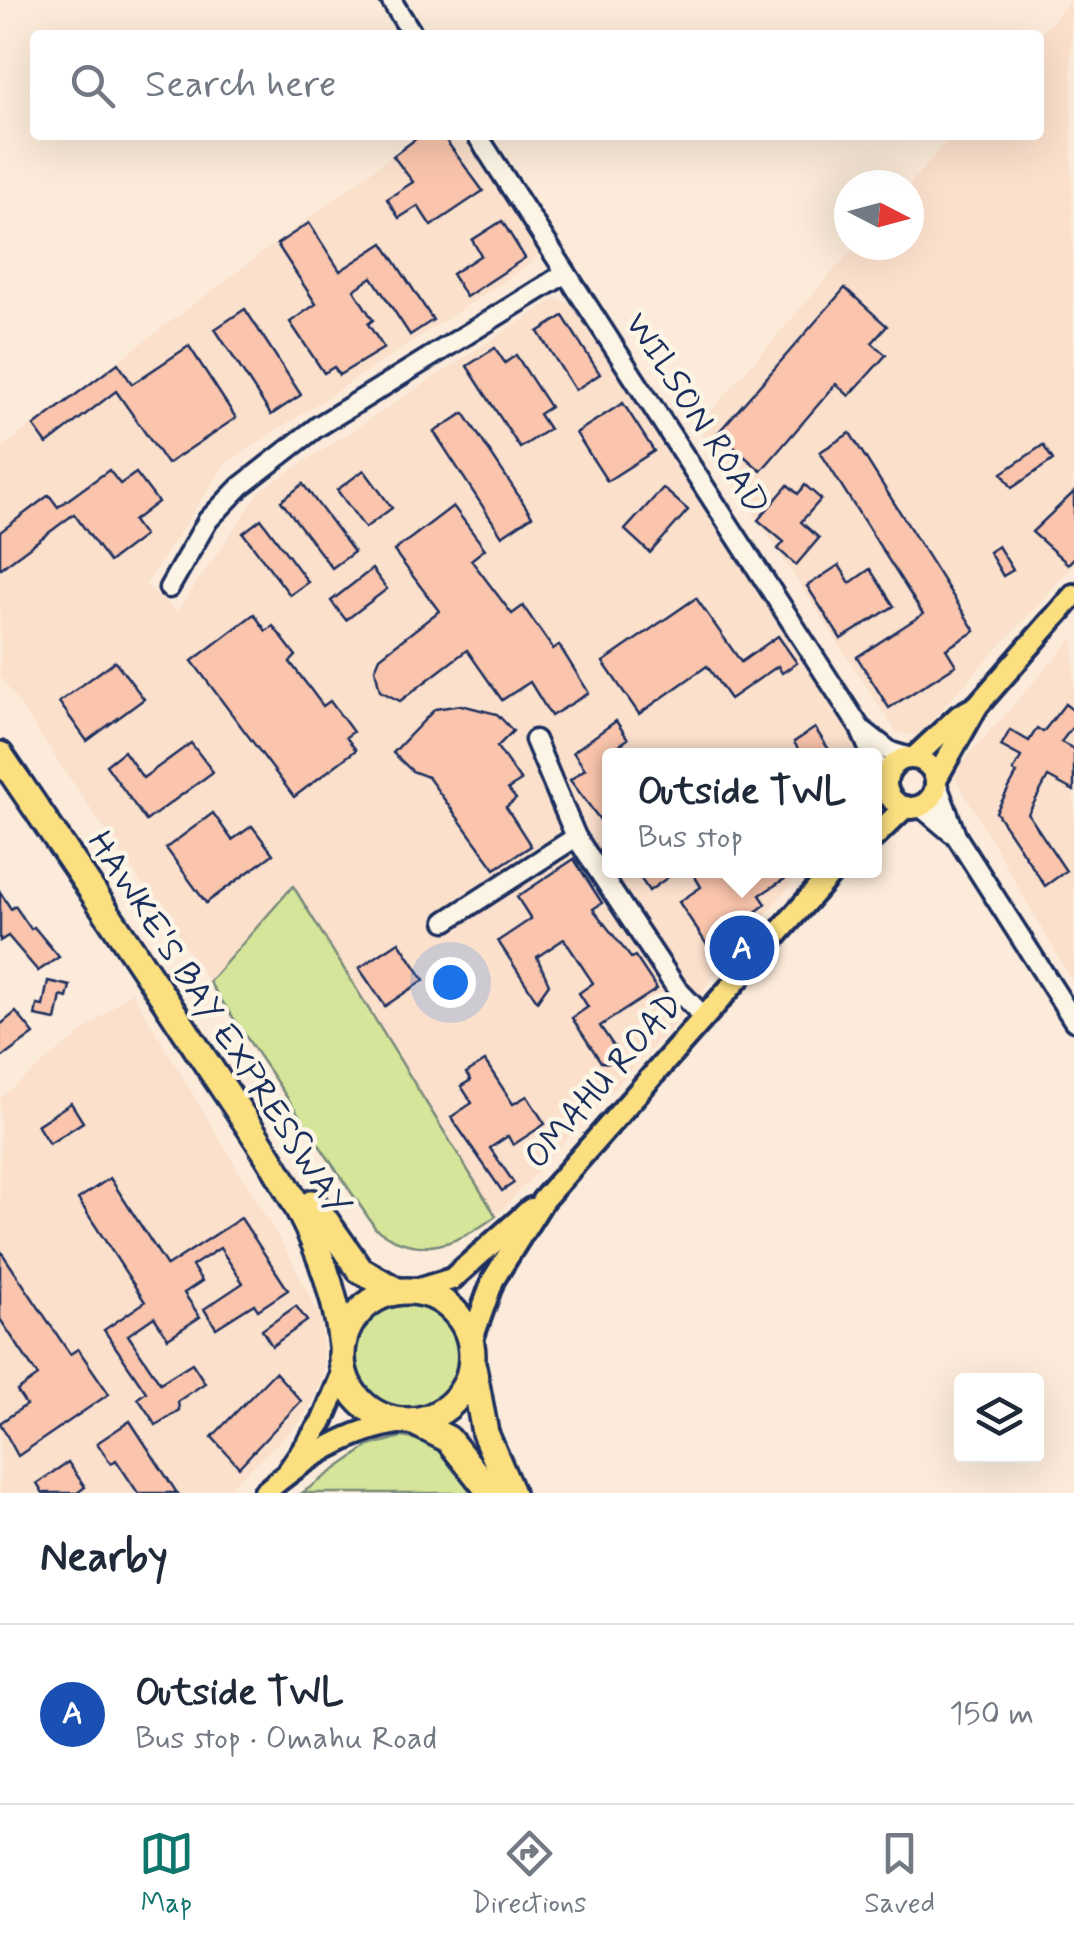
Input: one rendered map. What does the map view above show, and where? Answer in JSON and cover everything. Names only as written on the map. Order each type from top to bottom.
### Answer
[{"type":"highway","name":"HAWKE'S BAY EXPRESSWAY","points":[[0,733],[351,1260],[369,1277],[404,1291]]},
{"type":"highway","name":"HAWKE'S BAY EXPRESSWAY","points":[[0,754],[303,1214],[334,1288],[343,1358]]},
{"type":"highway","points":[[491,1493],[467,1457],[448,1439],[366,1406],[355,1396],[343,1358],[350,1324],[364,1307],[404,1291],[449,1305],[472,1352],[482,1424],[511,1493]]},
{"type":"highway","points":[[408,1422],[453,1404],[469,1379],[472,1352]]},
{"type":"main road","points":[[882,831],[932,797],[936,781],[977,706],[1074,595]]},
{"type":"main road","points":[[882,788],[898,762],[912,758],[959,716],[977,706]]},
{"type":"main road","points":[[912,758],[928,764],[936,781]]},
{"type":"main road","points":[[886,779],[889,794],[912,807]]},
{"type":"main road","name":"OMAHU ROAD","points":[[404,1291],[452,1278],[543,1200],[827,878]]},
{"type":"main road","name":"OMAHU ROAD","points":[[472,1352],[492,1280],[543,1200]]},
{"type":"main road","points":[[288,1472],[322,1420],[343,1358]]},
{"type":"main road","points":[[264,1493],[288,1472],[363,1431],[408,1422]]},
{"type":"street","points":[[391,0],[410,30]]},
{"type":"street","name":"WILSON ROAD","points":[[481,140],[860,728],[869,748]]},
{"type":"street","points":[[169,588],[208,520],[241,486],[317,427],[566,273]]},
{"type":"street","name":"WILSON ROAD","points":[[860,728],[891,752],[912,758]]},
{"type":"street","points":[[535,740],[576,838],[602,876]]},
{"type":"street","name":"WILSON ROAD","points":[[882,773],[886,779]]},
{"type":"street","points":[[936,781],[956,836],[1074,1021]]},
{"type":"street","points":[[912,807],[956,836]]},
{"type":"street","points":[[446,920],[576,838]]},
{"type":"street","points":[[603,878],[678,989],[703,1016]]},
{"type":"shaded area","points":[[1071,0],[1074,565],[917,736],[897,733],[697,427],[843,260],[924,260],[922,170],[948,140],[1044,140],[1044,30]]},
{"type":"shaded area","points":[[413,140],[467,140],[539,248],[535,261],[225,464],[145,585],[177,612],[261,490],[556,298],[574,305],[859,748],[602,748],[602,878],[796,878],[674,1024],[496,1216],[293,887],[209,982],[0,676],[0,449]]},
{"type":"shaded area","points":[[1074,637],[1074,984],[955,777],[961,764]]},
{"type":"shaded area","points":[[132,992],[291,1259],[321,1320],[324,1371],[312,1404],[298,1424],[224,1493],[0,1493],[0,1098]]},
{"type":"green space","points":[[293,886],[496,1216],[467,1235],[423,1246],[392,1239],[376,1229],[209,982]]},
{"type":"green space","points":[[408,1301],[429,1305],[447,1317],[459,1335],[463,1356],[459,1377],[447,1395],[429,1407],[408,1411],[387,1407],[369,1395],[357,1377],[353,1356],[357,1335],[369,1317],[387,1305]]},
{"type":"green space","points":[[401,1437],[435,1448],[472,1493],[302,1493],[369,1446]]},
{"type":"building","points":[[414,140],[446,140],[483,191],[431,226],[418,206],[399,218],[387,199],[413,182],[393,156]]},
{"type":"building","points":[[502,221],[525,258],[466,297],[452,274],[481,255],[472,240]]},
{"type":"building","points":[[309,223],[340,271],[383,243],[433,320],[410,335],[372,277],[354,290],[373,320],[368,324],[384,348],[339,375],[334,367],[324,373],[290,322],[316,304],[277,244]]},
{"type":"building","points":[[845,288],[887,326],[872,343],[886,355],[849,396],[836,384],[761,471],[718,433]]},
{"type":"building","points":[[245,309],[301,395],[271,415],[215,329]]},
{"type":"building","points":[[563,316],[600,374],[575,390],[538,332]]},
{"type":"building","points":[[189,346],[236,418],[167,464],[116,391],[47,444],[34,426],[118,363],[132,384]]},
{"type":"building","points":[[495,348],[505,363],[516,355],[550,407],[539,414],[549,429],[520,448],[467,366]]},
{"type":"building","points":[[623,403],[654,451],[607,481],[576,433]]},
{"type":"building","points":[[464,413],[532,516],[502,536],[434,432]]},
{"type":"building","points":[[850,433],[975,631],[946,649],[956,665],[889,708],[857,657],[923,614],[820,452]]},
{"type":"building","points":[[1043,445],[1053,460],[1012,488],[1002,473]]},
{"type":"building","points":[[109,470],[120,484],[136,473],[158,502],[133,521],[144,536],[109,562],[74,514],[0,569],[0,532],[49,495],[58,507]]},
{"type":"building","points":[[364,470],[392,508],[365,528],[337,490]]},
{"type":"building","points":[[303,484],[354,552],[332,568],[281,501]]},
{"type":"building","points":[[788,485],[798,494],[805,485],[821,499],[801,522],[819,538],[796,565],[778,549],[784,542],[758,520]]},
{"type":"building","points":[[663,488],[688,510],[650,553],[625,530]]},
{"type":"building","points":[[1074,492],[1074,558],[1068,564],[1032,532]]},
{"type":"building","points":[[453,506],[485,549],[471,560],[512,614],[523,606],[553,649],[559,645],[589,693],[551,716],[530,682],[502,700],[467,650],[400,701],[380,691],[375,669],[380,657],[439,611],[394,551]]},
{"type":"building","points":[[261,519],[308,582],[290,595],[243,533]]},
{"type":"building","points":[[998,546],[1013,570],[1003,576],[989,552]]},
{"type":"building","points":[[839,565],[850,583],[870,569],[894,606],[841,639],[807,586]]},
{"type":"building","points":[[372,569],[387,589],[346,620],[331,601]]},
{"type":"building","points":[[696,598],[741,662],[778,636],[797,663],[782,673],[778,666],[730,699],[707,666],[639,714],[603,662]]},
{"type":"building","points":[[254,614],[266,631],[273,626],[296,656],[290,662],[323,706],[330,701],[353,732],[346,737],[356,750],[294,797],[192,661]]},
{"type":"building","points":[[115,661],[144,699],[87,741],[59,702]]},
{"type":"building","points":[[1065,704],[1074,711],[1074,725],[1061,742],[1074,749],[1074,791],[1048,777],[1028,814],[1066,871],[1045,886],[996,812],[1021,757],[1001,746],[1010,730],[1029,741],[1037,728],[1043,732]]},
{"type":"building","points":[[461,705],[497,714],[513,731],[497,747],[521,781],[508,789],[516,799],[506,807],[531,846],[495,869],[428,777],[412,771],[393,753],[435,709]]},
{"type":"building","points":[[616,721],[628,739],[615,748],[602,748],[602,822],[570,780],[585,769],[573,752]]},
{"type":"building","points":[[815,728],[828,748],[797,748],[794,742]]},
{"type":"building","points":[[191,743],[213,772],[146,821],[106,765],[124,751],[143,778]]},
{"type":"building","points":[[213,813],[232,840],[252,826],[273,854],[206,903],[166,848]]},
{"type":"building","points":[[574,859],[602,903],[593,909],[631,958],[635,956],[657,989],[600,1026],[621,1057],[612,1063],[601,1062],[572,1018],[588,1007],[579,993],[593,983],[564,939],[537,957],[549,984],[537,1001],[498,941],[531,919],[517,897]]},
{"type":"building","points":[[640,878],[667,878],[649,891]]},
{"type":"building","points":[[696,878],[786,878],[760,895],[766,904],[709,948],[679,902],[701,887]]},
{"type":"building","points":[[0,892],[11,909],[15,906],[59,957],[38,971],[8,936],[0,941]]},
{"type":"building","points":[[399,942],[424,980],[385,1006],[359,968]]},
{"type":"building","points":[[48,981],[70,986],[67,998],[61,996],[56,1020],[35,1016],[37,1005],[43,1006]]},
{"type":"building","points":[[16,1012],[34,1034],[0,1059],[0,1025]]},
{"type":"building","points":[[485,1061],[513,1104],[527,1096],[545,1124],[513,1145],[508,1136],[490,1148],[514,1183],[502,1191],[451,1117],[472,1103],[461,1086],[471,1080],[466,1073]]},
{"type":"building","points":[[71,1103],[83,1122],[49,1144],[37,1125]]},
{"type":"building","points":[[110,1178],[167,1266],[241,1218],[288,1290],[258,1310],[254,1304],[216,1328],[204,1309],[243,1283],[220,1248],[192,1266],[202,1281],[184,1293],[200,1317],[168,1338],[154,1317],[128,1335],[160,1383],[192,1363],[205,1383],[178,1401],[179,1410],[156,1425],[138,1398],[146,1392],[104,1330],[145,1302],[78,1199]]},
{"type":"building","points":[[0,1250],[70,1354],[78,1349],[109,1394],[18,1456],[0,1423],[26,1405],[17,1391],[38,1376],[0,1319]]},
{"type":"building","points":[[296,1306],[307,1321],[272,1346],[262,1330]]},
{"type":"building","points":[[275,1372],[301,1401],[239,1467],[212,1437]]},
{"type":"building","points":[[130,1421],[177,1493],[138,1493],[116,1460],[111,1464],[97,1443]]},
{"type":"building","points":[[68,1462],[85,1487],[77,1493],[43,1493],[37,1483]]},
{"type":"place","name":"Outside TWL","points":[[742,948]]}]
